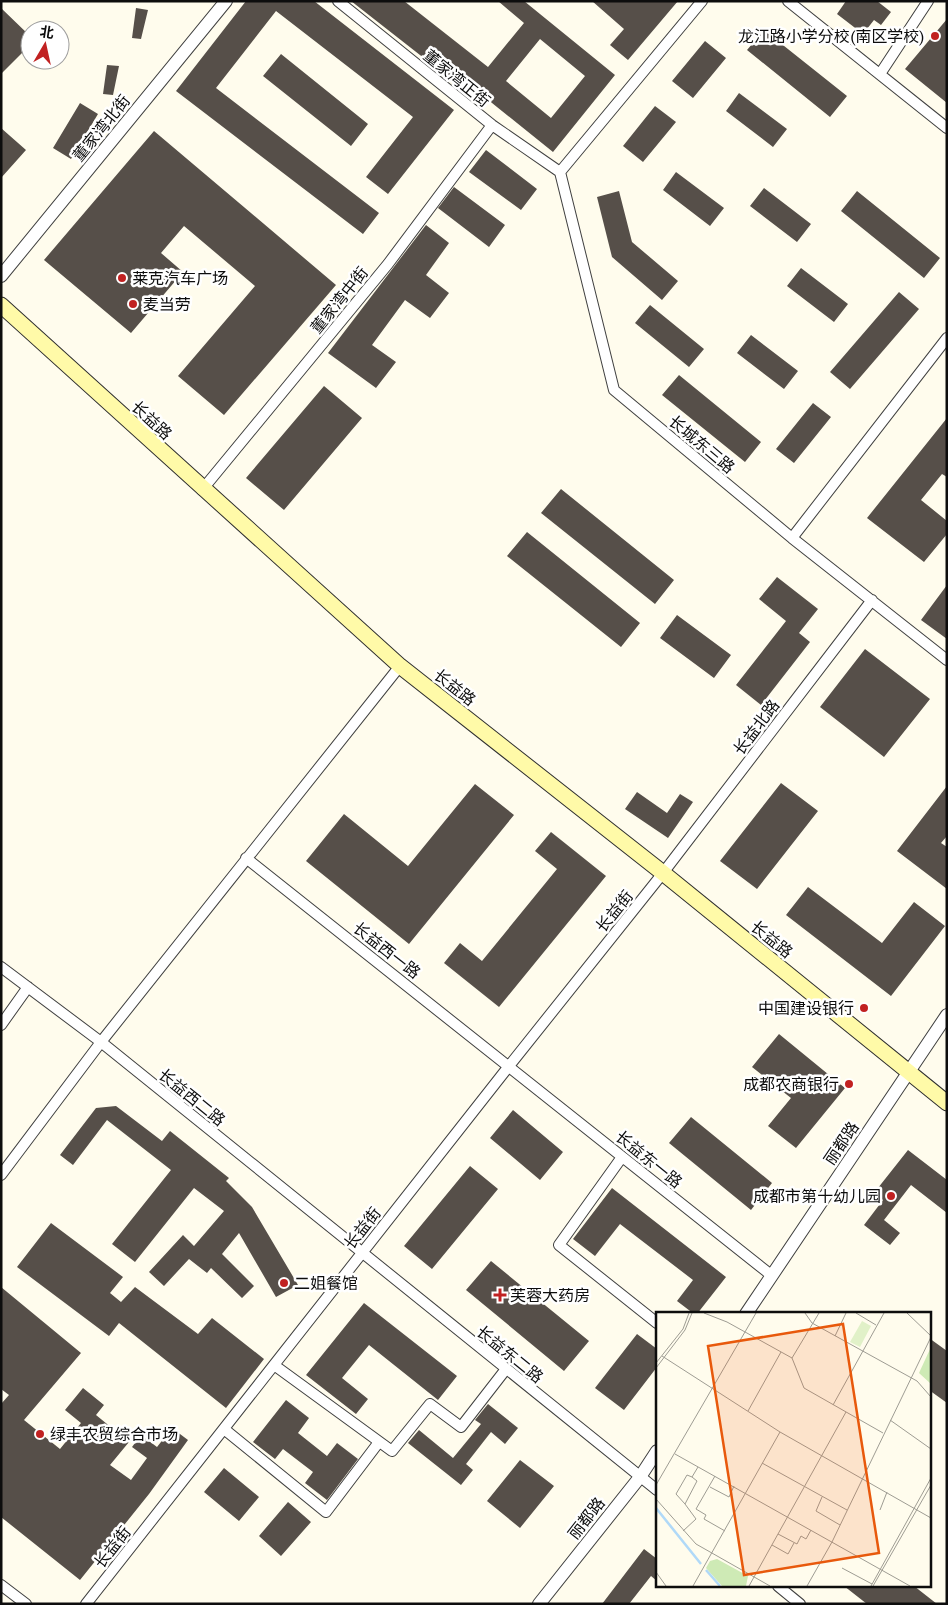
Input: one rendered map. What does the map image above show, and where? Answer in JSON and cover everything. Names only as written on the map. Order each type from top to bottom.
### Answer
[{"type":"main road","name":"长益路","points":[[1,305],[202,490],[400,666],[663,873],[947,1103]]},
{"type":"street","name":"董家湾北街","points":[[1,276],[226,1]]},
{"type":"street","name":"董家湾正街","points":[[338,1],[492,125],[560,172]]},
{"type":"street","points":[[560,172],[702,1]]},
{"type":"street","points":[[788,1],[947,128]]},
{"type":"street","points":[[880,74],[928,1]]},
{"type":"street","name":"董家湾中街","points":[[202,490],[388,264],[492,125]]},
{"type":"street","name":"长城东三路","points":[[560,172],[614,390],[792,538],[947,660]]},
{"type":"street","points":[[792,538],[947,338]]},
{"type":"street","name":"长益北路","points":[[663,873],[872,600]]},
{"type":"street","points":[[1,1175],[101,1042],[400,666]]},
{"type":"street","name":"长益西一路","points":[[246,858],[509,1066]]},
{"type":"street","name":"长益街","points":[[86,1604],[663,873]]},
{"type":"street","name":"长益西二路","points":[[1,967],[101,1042],[361,1254]]},
{"type":"street","points":[[1,1025],[28,987]]},
{"type":"street","name":"丽都路","points":[[747,1312],[947,1015]]},
{"type":"street","name":"长益东一路","points":[[509,1066],[771,1275]]},
{"type":"street","points":[[622,1157],[559,1245],[656,1322]]},
{"type":"street","name":"长益东二路","points":[[361,1254],[656,1489]]},
{"type":"street","points":[[274,1365],[392,1451],[430,1404],[461,1427],[506,1369]]},
{"type":"street","points":[[224,1428],[326,1512],[379,1442]]},
{"type":"street","name":"丽都路","points":[[539,1604],[640,1477],[656,1453]]},
{"type":"street","points":[[1,1585],[26,1604]]},
{"type":"street","points":[[780,1588],[800,1604]]},
{"type":"building","points":[[246,1],[314,1],[454,110],[388,194],[366,177],[413,117],[276,11],[216,88],[379,213],[363,234],[176,91]]},
{"type":"building","points":[[351,1],[404,1],[488,67],[524,23],[498,1],[524,1],[615,75],[553,152],[461,78],[457,84]],"holes":[[[540,39],[585,76],[551,118],[506,81]]]},
{"type":"building","points":[[592,1],[678,1],[628,60],[610,45],[624,29]]},
{"type":"building","points":[[846,1],[877,1],[891,12],[881,25],[874,20],[863,34],[837,14]]},
{"type":"building","points":[[1,8],[20,26],[20,55],[1,74]]},
{"type":"building","points":[[136,8],[148,10],[141,39],[132,38]]},
{"type":"building","name":"龙江路小学分校(南区学校)","points":[[947,19],[947,103],[905,69]]},
{"type":"building","points":[[764,30],[847,96],[830,117],[747,50]]},
{"type":"building","points":[[705,41],[726,58],[693,98],[672,81]]},
{"type":"building","points":[[281,54],[368,124],[351,146],[263,76]]},
{"type":"building","points":[[107,65],[119,66],[113,95],[103,94]]},
{"type":"building","points":[[739,93],[787,129],[773,147],[726,111]]},
{"type":"building","points":[[80,103],[98,114],[71,159],[53,148]]},
{"type":"building","points":[[655,106],[676,122],[643,162],[623,146]]},
{"type":"building","points":[[1,128],[26,150],[1,178]]},
{"type":"building","name":"莱克汽车广场","points":[[154,131],[336,285],[224,415],[178,376],[255,286],[184,226],[161,253],[183,272],[131,333],[44,260]]},
{"type":"building","points":[[486,150],[537,189],[521,210],[469,172]]},
{"type":"building","points":[[676,172],[724,208],[710,226],[663,190]]},
{"type":"building","points":[[454,187],[505,225],[489,247],[438,208]]},
{"type":"building","points":[[764,188],[811,224],[797,242],[750,206]]},
{"type":"building","points":[[619,191],[632,242],[678,281],[662,300],[612,257],[597,197]]},
{"type":"building","points":[[857,191],[940,258],[924,278],[841,211]]},
{"type":"building","points":[[426,225],[449,243],[426,275],[449,293],[430,318],[405,300],[372,345],[396,362],[376,388],[328,353]]},
{"type":"building","points":[[801,268],[848,304],[834,322],[787,286]]},
{"type":"building","points":[[899,292],[919,309],[850,389],[830,372]]},
{"type":"building","points":[[650,305],[704,349],[689,367],[635,323]]},
{"type":"building","points":[[751,335],[798,371],[784,389],[737,353]]},
{"type":"building","points":[[679,375],[761,442],[745,462],[662,395]]},
{"type":"building","points":[[324,386],[362,418],[284,510],[246,478]]},
{"type":"building","points":[[813,403],[831,417],[794,463],[776,449]]},
{"type":"building","points":[[947,418],[947,477],[942,474],[921,500],[947,521],[947,534],[924,562],[867,518]]},
{"type":"building","points":[[561,489],[674,580],[655,604],[541,513]]},
{"type":"building","points":[[527,532],[640,623],[621,647],[507,556]]},
{"type":"building","points":[[777,577],[818,609],[799,633],[810,642],[761,705],[736,685],[786,621],[759,599]]},
{"type":"building","points":[[947,585],[947,639],[921,620]]},
{"type":"building","points":[[677,615],[731,655],[714,678],[660,638]]},
{"type":"building","points":[[865,649],[930,699],[884,757],[820,707]]},
{"type":"building","points":[[781,783],[818,811],[757,889],[720,861]]},
{"type":"building","points":[[475,784],[514,815],[409,944],[306,861],[344,814],[408,866]]},
{"type":"building","points":[[947,786],[947,836],[941,843],[947,847],[947,889],[897,851]]},
{"type":"building","points":[[637,792],[667,813],[680,794],[693,802],[668,838],[625,809]]},
{"type":"building","points":[[551,832],[606,876],[499,1007],[444,963],[460,943],[482,961],[557,869],[535,851]]},
{"type":"building","points":[[808,887],[882,943],[914,902],[945,926],[891,996],[786,915]]},
{"type":"building","points":[[779,1034],[845,1088],[796,1148],[768,1126],[791,1098],[752,1067]]},
{"type":"building","points":[[116,1106],[162,1141],[170,1131],[229,1178],[226,1181],[252,1207],[298,1285],[276,1297],[239,1233],[222,1254],[254,1286],[242,1298],[211,1268],[207,1273],[189,1259],[164,1286],[149,1272],[183,1235],[194,1246],[224,1211],[194,1188],[135,1262],[112,1244],[171,1170],[107,1120],[73,1165],[60,1155],[96,1108]]},
{"type":"building","points":[[513,1110],[563,1152],[540,1180],[490,1138]]},
{"type":"building","points":[[691,1117],[772,1183],[751,1210],[669,1143]]},
{"type":"building","name":"成都市第十幼儿园","points":[[908,1150],[947,1180],[947,1213],[911,1185],[884,1220],[900,1233],[890,1245],[864,1225],[883,1200],[874,1193]]},
{"type":"building","points":[[470,1166],[498,1189],[432,1269],[404,1246]]},
{"type":"building","points":[[612,1188],[726,1277],[699,1312],[691,1312],[677,1301],[693,1280],[620,1224],[595,1256],[573,1239]]},
{"type":"building","points":[[51,1223],[123,1277],[110,1293],[121,1302],[135,1287],[198,1334],[212,1318],[264,1359],[226,1408],[119,1323],[109,1336],[17,1267]]},
{"type":"building","points":[[491,1261],[589,1341],[564,1371],[466,1290]]},
{"type":"building","name":"绿丰农贸综合市场","points":[[1,1287],[81,1353],[24,1420],[60,1449],[81,1423],[65,1410],[83,1388],[104,1405],[96,1415],[129,1442],[110,1465],[131,1480],[147,1458],[132,1447],[141,1435],[157,1447],[172,1428],[188,1440],[149,1494],[80,1580],[1,1517],[1,1404],[9,1395],[1,1389]]},
{"type":"building","points":[[364,1303],[457,1376],[438,1400],[369,1345],[342,1378],[368,1399],[356,1414],[306,1375]]},
{"type":"building","points":[[637,1334],[656,1348],[656,1368],[624,1410],[595,1388]]},
{"type":"building","points":[[930,1339],[947,1351],[947,1403],[930,1391]]},
{"type":"building","points":[[286,1400],[309,1418],[298,1433],[327,1456],[337,1443],[358,1459],[327,1500],[305,1483],[313,1472],[283,1449],[275,1459],[253,1442]]},
{"type":"building","points":[[488,1404],[518,1428],[505,1444],[491,1432],[466,1464],[473,1470],[461,1485],[408,1443],[419,1430],[453,1458],[481,1424],[475,1420]]},
{"type":"building","points":[[520,1460],[554,1486],[520,1528],[487,1501]]},
{"type":"building","points":[[224,1468],[259,1497],[239,1521],[204,1492]]},
{"type":"building","points":[[288,1502],[311,1522],[281,1556],[259,1536]]},
{"type":"building","points":[[644,1549],[656,1558],[656,1580],[651,1576],[629,1604],[602,1604]]},
{"type":"building","points":[[847,1588],[917,1588],[937,1604],[867,1604]]},
{"type":"place","name":"龙江路小学分校(南区学校)","points":[[935,36]]},
{"type":"place","name":"莱克汽车广场","points":[[122,278]]},
{"type":"place","name":"麦当劳","points":[[133,304]]},
{"type":"place","name":"中国建设银行","points":[[864,1008]]},
{"type":"place","name":"成都农商银行","points":[[849,1084]]},
{"type":"place","name":"成都市第十幼儿园","points":[[891,1196]]},
{"type":"place","name":"二姐餐馆","points":[[284,1283]]},
{"type":"place","name":"芙蓉大药房","points":[[500,1295]]},
{"type":"place","name":"绿丰农贸综合市场","points":[[40,1434]]}]
